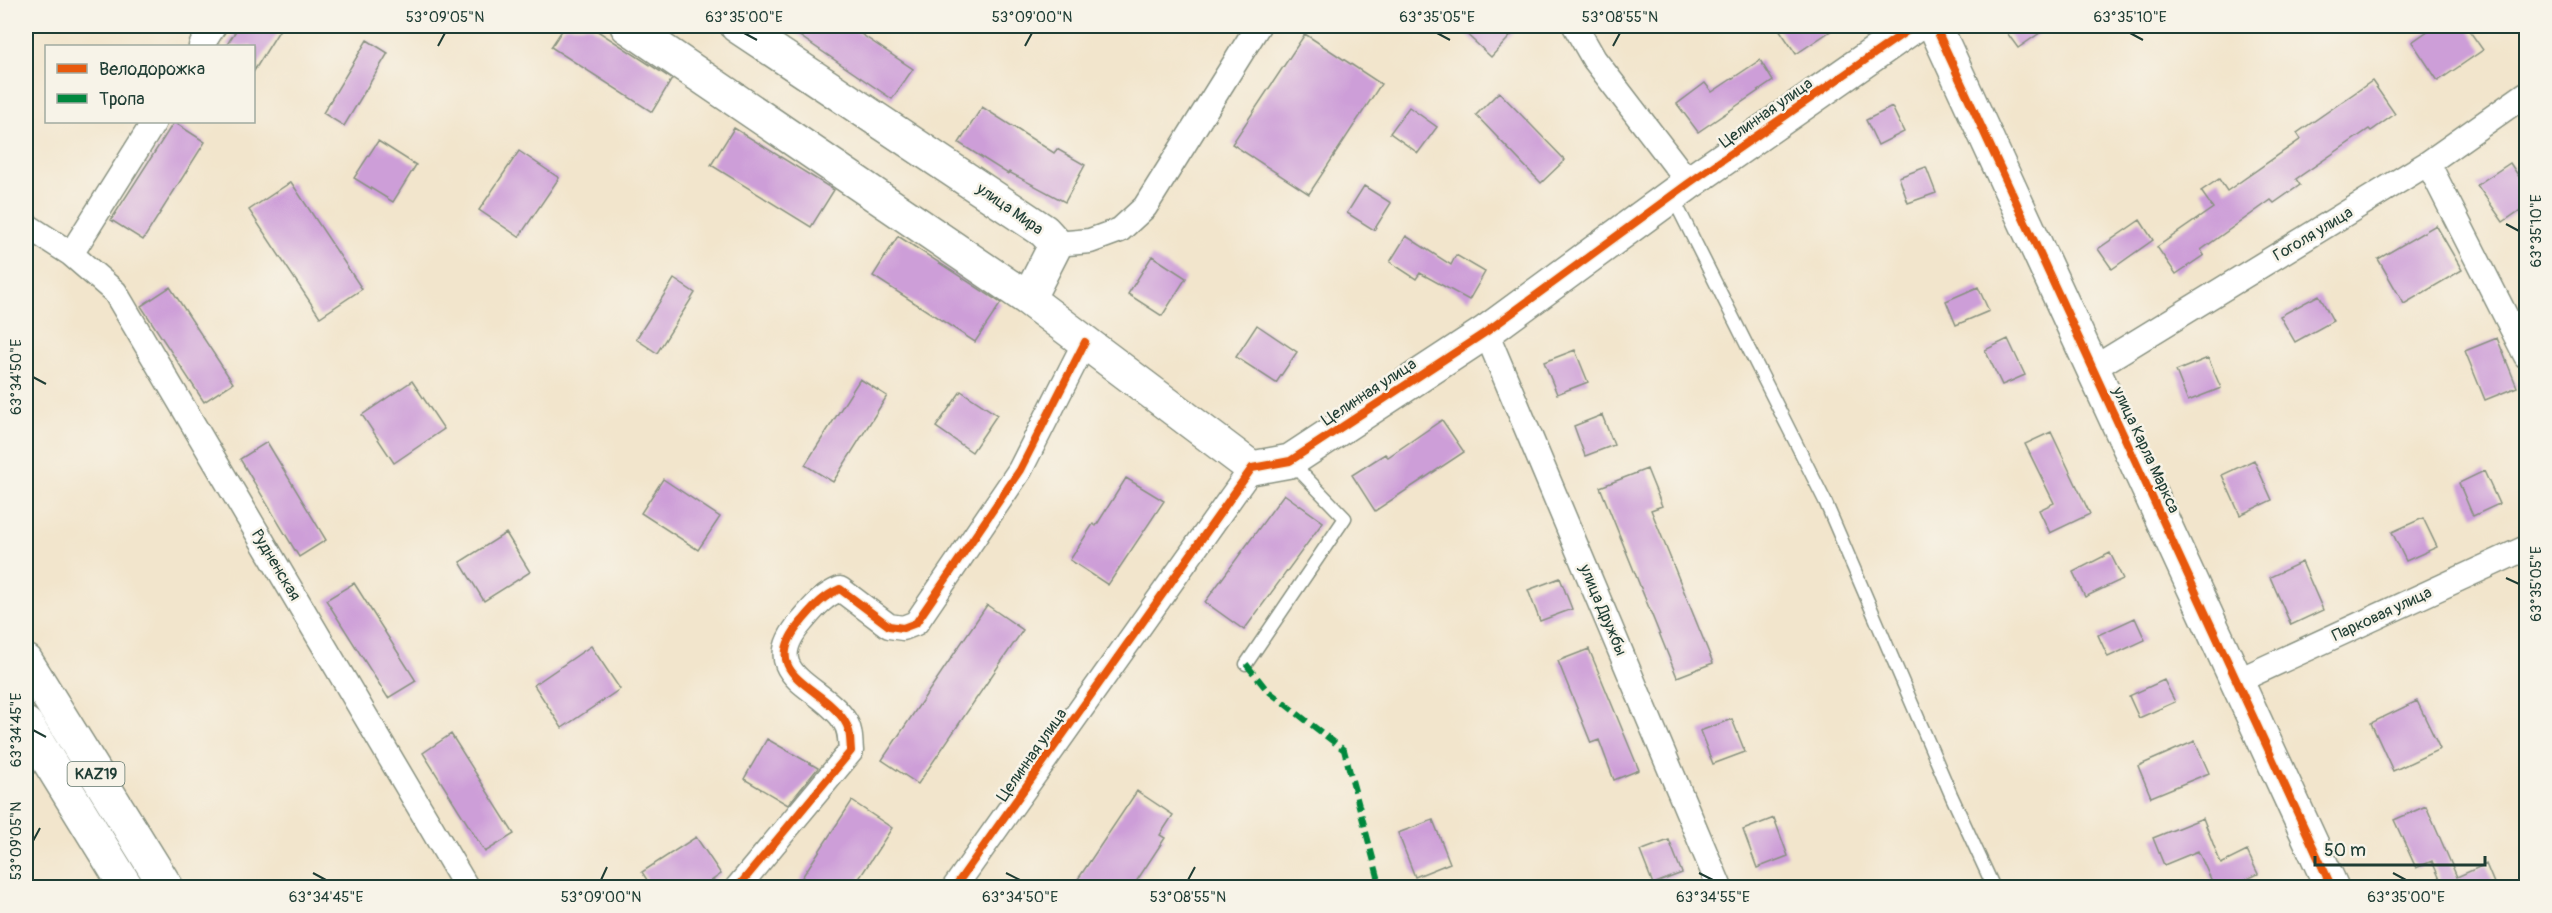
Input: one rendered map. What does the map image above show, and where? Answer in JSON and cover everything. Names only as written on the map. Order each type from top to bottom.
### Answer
[{"type":"main road","points":[[627,26],[1028,299],[1252,468]]},
{"type":"main road","name":"улица Мира","points":[[737,26],[1044,231],[1056,244],[1028,299]]},
{"type":"main road","name":"Целинная улица","points":[[1252,468],[1290,461],[1486,332],[1681,190],[1914,26]]},
{"type":"main road","name":"улица Карла Маркса","points":[[1935,26],[2332,888]]},
{"type":"main road","name":"KAZ19","points":[[26,661],[167,888]]},
{"type":"main road","name":"KAZ19","points":[[26,724],[127,888]]},
{"type":"street","points":[[202,45],[214,26]]},
{"type":"street","points":[[1056,244],[1090,241],[1120,230],[1146,207],[1258,26]]},
{"type":"street","points":[[1575,26],[1594,59],[1681,190]]},
{"type":"street","name":"Гоголя улица","points":[[2094,368],[2428,164],[2526,94]]},
{"type":"street","points":[[71,254],[153,123]]},
{"type":"street","points":[[2428,164],[2526,356]]},
{"type":"street","name":"Рудненская","points":[[26,225],[71,254],[115,292],[467,888]]},
{"type":"street","name":"улица Дружбы","points":[[1486,332],[1720,888]]},
{"type":"street","points":[[736,888],[851,751],[850,732],[843,718],[790,673],[787,658],[789,636],[824,596],[840,589],[889,626],[903,628],[916,623],[1020,470],[1085,342]]},
{"type":"street","name":"Целинная улица","points":[[954,888],[1252,468]]},
{"type":"street","name":"Парковая улица","points":[[2237,681],[2526,548]]},
{"type":"lane","points":[[1681,190],[1825,501],[1952,797],[1994,888]]},
{"type":"lane","points":[[1246,664],[1345,518],[1290,461]]},
{"type":"building","points":[[239,26],[282,26],[255,69],[255,45],[227,45]]},
{"type":"building","points":[[565,26],[590,26],[672,79],[652,112],[551,47]]},
{"type":"building","points":[[785,26],[849,26],[913,69],[892,99]]},
{"type":"building","points":[[1458,26],[1520,26],[1491,57]]},
{"type":"building","points":[[1777,26],[1838,26],[1796,54]]},
{"type":"building","points":[[2002,26],[2050,26],[2018,48]]},
{"type":"building","points":[[2435,26],[2466,26],[2483,50],[2438,81],[2412,42]]},
{"type":"building","points":[[1305,34],[1381,84],[1309,194],[1232,144]]},
{"type":"building","points":[[367,40],[388,53],[344,126],[323,113]]},
{"type":"building","points":[[1760,60],[1773,81],[1698,132],[1677,104],[1705,83],[1712,92]]},
{"type":"building","points":[[2372,81],[2395,114],[2296,179],[2300,185],[2274,203],[2271,200],[2201,250],[2204,255],[2176,274],[2157,247],[2213,208],[2201,191],[2219,179],[2227,191],[2301,139],[2297,133]]},
{"type":"building","points":[[1499,92],[1565,160],[1541,183],[1476,115]]},
{"type":"building","points":[[982,107],[1054,153],[1057,149],[1085,165],[1065,202],[1009,172],[1008,174],[959,143]]},
{"type":"building","points":[[1409,107],[1437,127],[1418,153],[1390,133]]},
{"type":"building","points":[[1892,107],[1904,132],[1878,145],[1866,120]]},
{"type":"building","points":[[173,123],[205,142],[143,240],[111,220]]},
{"type":"building","points":[[734,128],[834,190],[811,227],[711,165]]},
{"type":"building","points":[[378,141],[416,165],[393,202],[354,178]]},
{"type":"building","points":[[519,151],[559,178],[519,237],[479,210]]},
{"type":"building","points":[[2510,163],[2526,187],[2526,206],[2503,222],[2477,185]]},
{"type":"building","points":[[1926,167],[1936,193],[1908,203],[1899,177]]},
{"type":"building","points":[[291,182],[362,289],[320,317],[249,210]]},
{"type":"building","points":[[1364,186],[1391,203],[1374,230],[1347,213]]},
{"type":"building","points":[[2140,220],[2153,240],[2112,269],[2098,249]]},
{"type":"building","points":[[2436,225],[2462,270],[2404,304],[2378,259]]},
{"type":"building","points":[[898,236],[1001,303],[975,342],[873,276]]},
{"type":"building","points":[[1406,236],[1451,265],[1456,255],[1485,272],[1469,300],[1420,273],[1416,279],[1390,262]]},
{"type":"building","points":[[1152,256],[1186,278],[1162,316],[1128,294]]},
{"type":"building","points":[[674,279],[695,293],[657,353],[636,339]]},
{"type":"building","points":[[170,287],[233,383],[204,402],[141,306]]},
{"type":"building","points":[[1978,287],[1989,311],[1956,325],[1946,301]]},
{"type":"building","points":[[2319,295],[2333,321],[2295,342],[2280,316]]},
{"type":"building","points":[[1257,325],[1297,352],[1276,383],[1236,357]]},
{"type":"building","points":[[2497,338],[2517,387],[2485,400],[2465,351]]},
{"type":"building","points":[[2008,339],[2025,375],[2002,385],[1985,350]]},
{"type":"building","points":[[1575,350],[1588,382],[1557,394],[1544,362]]},
{"type":"building","points":[[2208,358],[2221,388],[2188,401],[2176,371]]},
{"type":"building","points":[[860,379],[887,396],[833,482],[805,465]]},
{"type":"building","points":[[412,381],[444,429],[394,463],[362,415]]},
{"type":"building","points":[[961,391],[997,415],[972,452],[936,427]]},
{"type":"building","points":[[1602,415],[1614,445],[1585,456],[1574,426]]},
{"type":"building","points":[[1442,420],[1464,452],[1375,511],[1352,475],[1385,454],[1388,457]]},
{"type":"building","points":[[2051,432],[2090,514],[2050,533],[2039,510],[2054,503],[2025,444]]},
{"type":"building","points":[[267,442],[326,540],[299,557],[240,459]]},
{"type":"building","points":[[2254,460],[2272,500],[2240,515],[2222,475]]},
{"type":"building","points":[[1647,469],[1662,506],[1651,510],[1713,663],[1677,677],[1600,487]]},
{"type":"building","points":[[2484,471],[2499,504],[2473,516],[2459,483]]},
{"type":"building","points":[[1126,478],[1164,501],[1108,585],[1070,560],[1093,524],[1096,526]]},
{"type":"building","points":[[663,479],[720,517],[698,550],[641,513]]},
{"type":"building","points":[[1284,494],[1323,522],[1244,630],[1205,602]]},
{"type":"building","points":[[2423,518],[2437,547],[2406,561],[2392,532]]},
{"type":"building","points":[[506,533],[530,572],[484,601],[460,562]]},
{"type":"building","points":[[2110,553],[2123,579],[2085,597],[2073,572]]},
{"type":"building","points":[[2302,562],[2323,610],[2291,625],[2270,577]]},
{"type":"building","points":[[1560,578],[1572,609],[1540,621],[1528,590]]},
{"type":"building","points":[[354,583],[416,681],[388,698],[326,600]]},
{"type":"building","points":[[987,605],[1023,630],[918,784],[882,760]]},
{"type":"building","points":[[2135,618],[2145,640],[2108,657],[2098,635]]},
{"type":"building","points":[[591,646],[620,689],[562,728],[534,685]]},
{"type":"building","points":[[1589,649],[1639,770],[1614,780],[1599,740],[1591,743],[1558,661]]},
{"type":"building","points":[[2164,680],[2175,702],[2139,718],[2129,696]]},
{"type":"building","points":[[2417,701],[2440,749],[2393,771],[2371,723]]},
{"type":"building","points":[[1732,719],[1745,752],[1713,764],[1700,731]]},
{"type":"building","points":[[451,734],[514,834],[485,852],[423,753]]},
{"type":"building","points":[[767,739],[818,768],[788,805],[744,779]]},
{"type":"building","points":[[2195,741],[2209,773],[2151,797],[2138,766]]},
{"type":"building","points":[[1137,791],[1173,815],[1160,835],[1165,838],[1132,888],[1072,888]]},
{"type":"building","points":[[852,801],[892,828],[853,888],[795,888]]},
{"type":"building","points":[[2426,806],[2457,877],[2486,864],[2496,888],[2433,888],[2442,884],[2432,861],[2416,868],[2394,820]]},
{"type":"building","points":[[1774,818],[1788,856],[1757,868],[1743,830]]},
{"type":"building","points":[[2203,818],[2221,864],[2247,851],[2258,874],[2229,888],[2215,888],[2198,851],[2164,865],[2153,838]]},
{"type":"building","points":[[1433,820],[1450,863],[1415,877],[1398,833]]},
{"type":"building","points":[[696,837],[721,874],[701,888],[652,888],[642,872]]},
{"type":"building","points":[[1669,840],[1682,873],[1653,884],[1640,851]]},
{"type":"marked path","points":[[1246,664],[1267,690],[1344,750],[1381,888]]},
{"type":"cycle path","points":[[954,888],[1252,468],[1290,461],[1486,332],[1689,183],[1914,26]]},
{"type":"cycle path","points":[[1935,26],[2332,888]]},
{"type":"cycle path","points":[[737,888],[851,751],[849,731],[844,720],[834,708],[797,678],[789,667],[786,654],[789,639],[815,607],[840,589],[889,626],[903,628],[916,623],[1020,470],[1085,342]]}]
